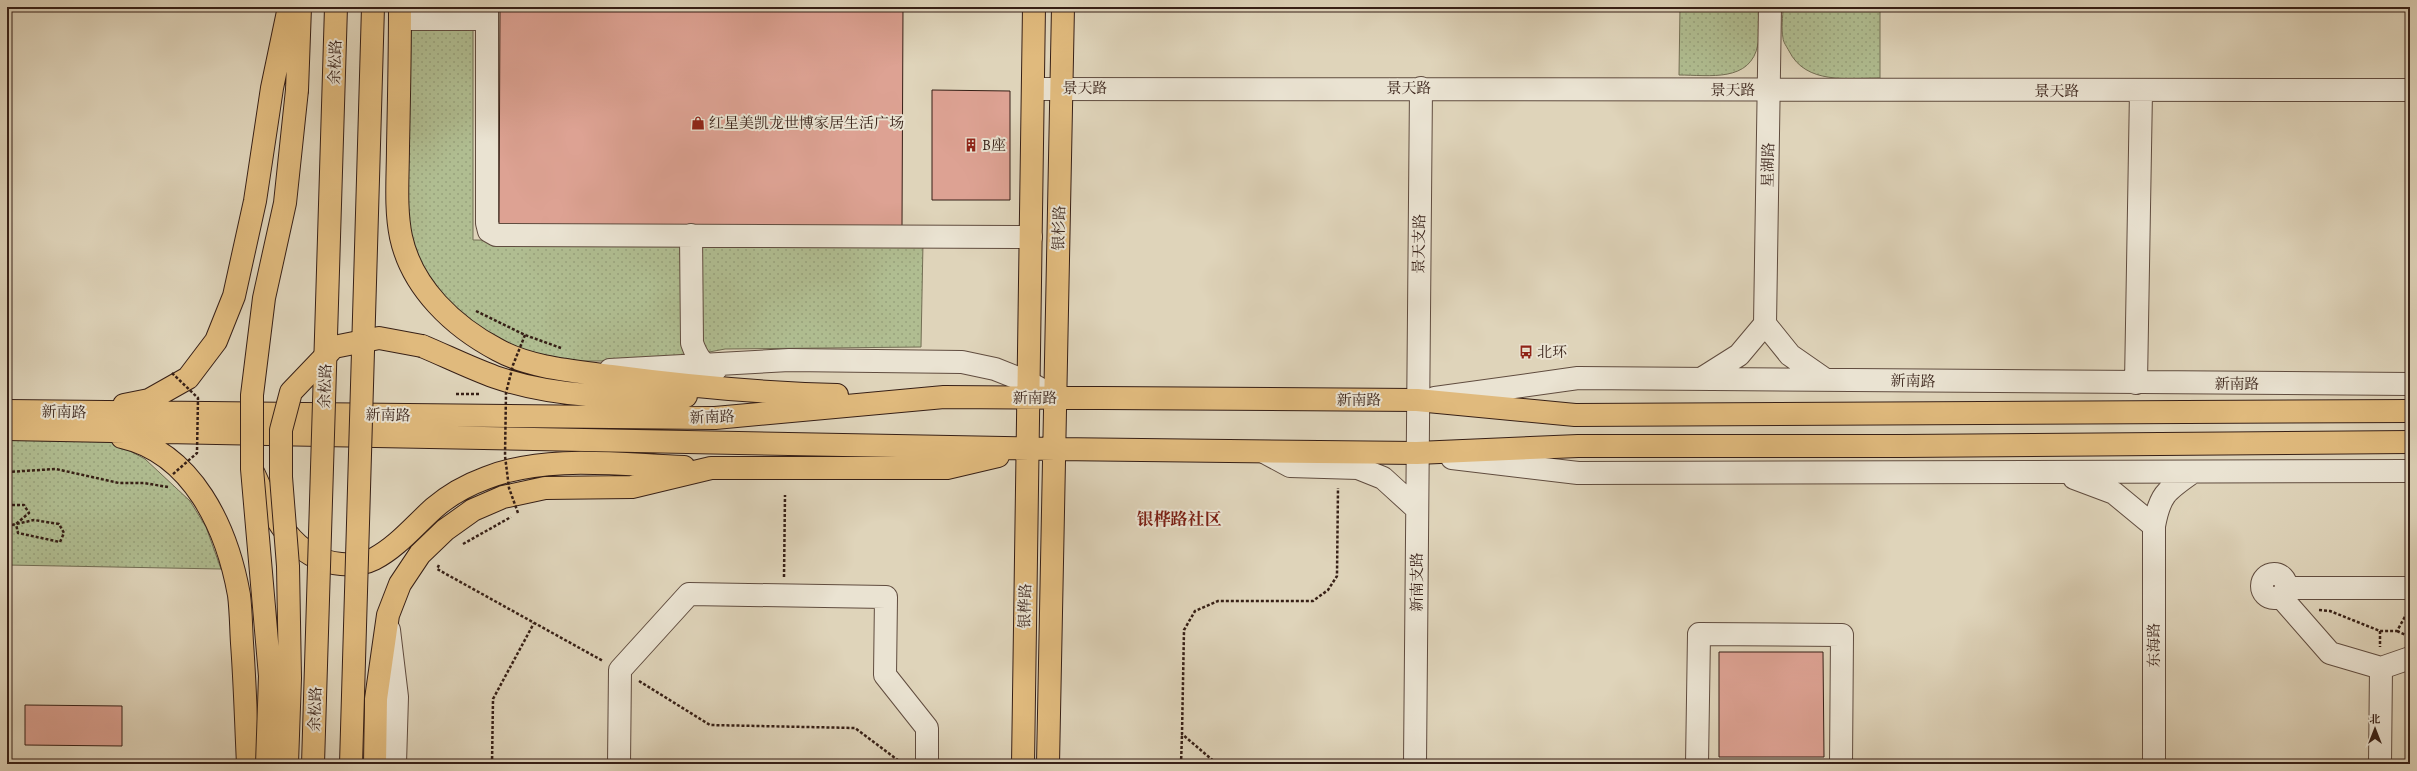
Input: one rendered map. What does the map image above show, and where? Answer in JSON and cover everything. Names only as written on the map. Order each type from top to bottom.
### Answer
[{"type":"main road","points":[[90,421],[149,400],[188,378],[216,341],[234,296],[255,201],[272,88],[288,7]]},
{"type":"main road","points":[[267,764],[270,676],[252,469],[252,395],[264,298],[285,203],[297,90],[300,7]]},
{"type":"main road","name":"余松路","points":[[313,764],[336,7]]},
{"type":"main road","points":[[351,764],[373,7]]},
{"type":"main road","name":"银杉路","points":[[1028,448],[1034,7]]},
{"type":"main road","name":"银杉路","points":[[1055,449],[1063,7]]},
{"type":"main road","points":[[400,13],[397,198],[401,238],[412,267],[432,298],[461,328],[499,351],[534,363],[578,372],[781,394]]},
{"type":"main road","points":[[287,764],[290,678],[288,573],[281,477],[281,430],[291,392],[334,347],[379,338],[422,346],[495,377],[536,388],[580,394],[628,398],[781,394],[944,397]]},
{"type":"main road","name":"新南路","points":[[7,429],[90,421],[715,418],[1028,390],[1055,398],[1417,400],[1575,414],[2410,411]]},
{"type":"main road","name":"新南路","points":[[7,411],[90,421],[1055,449],[1264,452],[1417,453],[1578,446],[1903,446],[2410,442]]},
{"type":"main road","points":[[90,421],[140,441],[167,456],[197,486],[214,515],[228,553],[239,595],[248,764]]},
{"type":"main road","points":[[252,469],[267,505],[283,530],[302,549],[328,563],[353,565],[373,560],[394,546],[435,507],[460,490],[487,478],[537,466],[582,464],[711,468],[947,468],[1028,448]]},
{"type":"main road","name":"银桦路","points":[[1023,764],[1028,448]]},
{"type":"main road","name":"银桦路","points":[[1048,764],[1055,449]]},
{"type":"main road","points":[[375,764],[376,699],[388,614],[400,584],[420,554],[445,530],[479,508],[503,497],[545,488],[632,487],[711,468]]},
{"type":"street","name":"星湖路","points":[[1765,324],[1770,7]]},
{"type":"street","points":[[400,13],[487,13],[487,223],[489,231],[496,235],[1031,237]]},
{"type":"street","name":"景天路","points":[[1034,89],[1421,88],[2140,91],[2410,90]]},
{"type":"street","name":"景天支路","points":[[1417,400],[1421,88]]},
{"type":"street","points":[[2136,383],[2140,91]]},
{"type":"street","points":[[691,235],[692,343],[696,357],[706,365],[781,394]]},
{"type":"street","points":[[1701,379],[1739,355],[1765,324],[1790,355],[1826,380]]},
{"type":"street","points":[[578,372],[790,360],[962,362],[995,369],[1028,390]]},
{"type":"street","name":"新南路","points":[[1417,400],[1578,378],[2410,384]]},
{"type":"street","name":"新南支路","points":[[1415,764],[1417,400]]},
{"type":"street","points":[[1264,452],[1290,466],[1358,468],[1383,478],[1417,509]]},
{"type":"street","name":"新南路","points":[[1417,453],[1578,473],[2410,471]]},
{"type":"street","name":"东海路","points":[[2154,764],[2154,526],[2158,504],[2170,488],[2193,472]]},
{"type":"street","points":[[2061,473],[2114,493],[2154,526]]},
{"type":"street","points":[[2286,598],[2410,588]]},
{"type":"street","points":[[619,764],[620,670],[689,594],[886,597],[885,675],[927,728],[927,764]]},
{"type":"street","points":[[2286,598],[2330,653],[2381,668],[2410,658]]},
{"type":"street","points":[[388,614],[397,697],[395,764]]},
{"type":"street","points":[[1697,764],[1700,634],[1842,635],[1841,764]]},
{"type":"street","points":[[2380,764],[2381,668]]},
{"type":"path","points":[[476,310],[525,335],[566,349]]},
{"type":"path","points":[[518,513],[509,488],[505,456],[506,393],[513,365],[525,335]]},
{"type":"path","points":[[172,373],[198,398],[197,453],[172,475]]},
{"type":"path","points":[[498,393],[506,393]]},
{"type":"path","points":[[451,394],[482,394]]},
{"type":"path","points":[[1181,764],[1184,630],[1195,611],[1218,601],[1313,601],[1328,590],[1337,576],[1338,467]]},
{"type":"path","points":[[7,472],[56,469],[119,483],[144,483],[172,487]]},
{"type":"path","points":[[784,595],[785,495]]},
{"type":"path","points":[[7,505],[24,505],[29,513],[16,524]]},
{"type":"path","points":[[461,545],[518,513],[525,512]]},
{"type":"path","points":[[7,526],[16,524],[34,520],[59,524],[64,533],[60,542],[18,533],[16,524]]},
{"type":"path","points":[[443,559],[437,569],[620,670],[710,725],[855,728],[903,764]]},
{"type":"path","points":[[2286,598],[2330,611],[2380,631],[2398,631],[2410,637]]},
{"type":"path","points":[[2398,631],[2407,613],[2410,611]]},
{"type":"path","points":[[492,764],[493,699],[534,623]]},
{"type":"path","points":[[1182,734],[1217,764]]},
{"type":"green space","points":[[409,7],[473,7],[473,240],[923,243],[921,347],[725,349],[662,361],[580,361],[536,354],[497,339],[465,317],[438,291],[420,263],[408,236]]},
{"type":"green space","points":[[1680,7],[1759,7],[1760,26],[1758,44],[1754,57],[1747,65],[1738,71],[1727,74],[1703,76],[1679,75]]},
{"type":"green space","points":[[1783,7],[1880,7],[1880,78],[1829,77],[1806,70],[1796,62],[1784,41],[1782,30]]},
{"type":"green space","points":[[7,440],[113,442],[145,459],[190,501],[206,527],[221,569],[7,565]]},
{"type":"building","name":"红星美凯龙世博家居生活广场","points":[[500,7],[903,7],[902,226],[499,225]]},
{"type":"building","name":"B座","points":[[932,90],[1010,91],[1010,200],[932,200]]},
{"type":"building","points":[[1719,652],[1823,652],[1824,757],[1719,757]]},
{"type":"building","points":[[25,705],[122,706],[122,746],[25,745]]},
{"type":"place","name":"红星美凯龙世博家居生活广场","points":[[698,123]]},
{"type":"place","name":"B座","points":[[971,145]]},
{"type":"place","name":"北环","points":[[1526,352]]},
{"type":"district","name":"银桦路社区","points":[[1179,519]]}]
